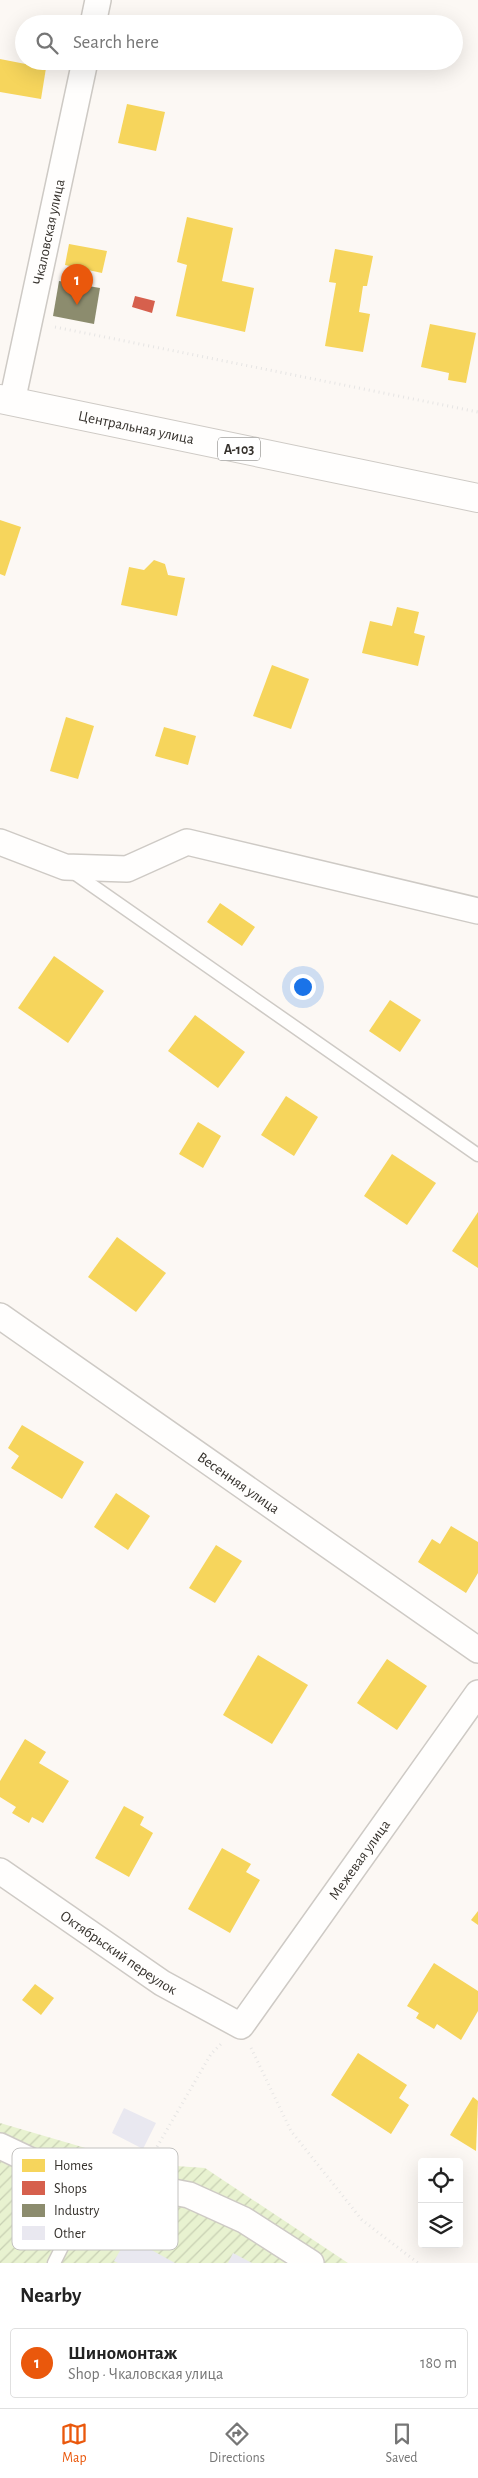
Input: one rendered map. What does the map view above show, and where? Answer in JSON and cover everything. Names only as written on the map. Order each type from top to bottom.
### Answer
[{"type":"main road","name":"Центральная улица","points":[[6,401],[478,498]]},
{"type":"street","points":[[95,15],[98,0]]},
{"type":"street","name":"Чкаловская улица","points":[[6,401],[30,322],[83,70]]},
{"type":"street","points":[[0,842],[65,867],[127,868],[187,842],[478,911]]},
{"type":"street","name":"Весенняя улица","points":[[0,1316],[478,1650]]},
{"type":"street","name":"Межевая улица","points":[[241,2026],[478,1693]]},
{"type":"street","name":"Октябрьский переулок","points":[[0,1871],[162,1983],[241,2026]]},
{"type":"street","points":[[0,2146],[12,2152]]},
{"type":"street","points":[[178,2194],[189,2195],[244,2220],[311,2263]]},
{"type":"lane","points":[[65,867],[478,1155]]},
{"type":"lane","points":[[54,2263],[60,2250]]},
{"type":"path","points":[[30,322],[478,412]]},
{"type":"path","points":[[156,2148],[211,2054],[241,2026],[290,2130],[362,2220],[418,2263]]},
{"type":"green space","points":[[0,2123],[86,2148],[12,2148],[12,2250],[178,2250],[178,2166],[205,2168],[348,2263],[0,2263]]},
{"type":"building: Homes","points":[[0,59],[15,62],[15,70],[46,70],[41,99],[0,92]]},
{"type":"building: Homes","points":[[127,104],[165,112],[156,151],[118,143]]},
{"type":"building: Homes","points":[[187,217],[233,228],[222,281],[254,288],[245,332],[176,316],[187,265],[177,262]]},
{"type":"building: Homes","points":[[69,244],[107,251],[102,273],[65,265]]},
{"type":"building: Homes","points":[[335,249],[373,256],[367,286],[363,286],[359,312],[370,314],[363,352],[325,346],[336,283],[329,282]]},
{"type":"building: Homes","points":[[430,324],[476,333],[466,383],[448,380],[449,373],[421,367]]},
{"type":"building: Homes","points":[[0,520],[21,527],[5,576],[0,574]]},
{"type":"building: Homes","points":[[154,560],[165,564],[168,575],[185,578],[177,616],[121,605],[129,567],[144,570]]},
{"type":"building: Homes","points":[[397,607],[419,612],[414,633],[425,636],[418,666],[362,653],[370,621],[392,626]]},
{"type":"building: Homes","points":[[272,665],[309,679],[291,729],[253,716]]},
{"type":"building: Homes","points":[[66,717],[94,726],[78,779],[50,771]]},
{"type":"building: Homes","points":[[164,727],[196,736],[188,765],[155,756]]},
{"type":"building: Homes","points":[[220,903],[255,927],[242,946],[207,922]]},
{"type":"building: Homes","points":[[54,956],[104,991],[68,1043],[18,1008]]},
{"type":"building: Homes","points":[[390,1000],[421,1020],[400,1052],[369,1031]]},
{"type":"building: Homes","points":[[195,1015],[245,1052],[218,1088],[168,1051]]},
{"type":"building: Homes","points":[[286,1096],[318,1117],[294,1156],[261,1135]]},
{"type":"building: Homes","points":[[198,1122],[221,1136],[203,1168],[179,1154]]},
{"type":"building: Homes","points":[[392,1154],[436,1183],[407,1225],[364,1196]]},
{"type":"building: Homes","points":[[478,1212],[478,1268],[452,1251]]},
{"type":"building: Homes","points":[[117,1237],[166,1273],[136,1312],[88,1277]]},
{"type":"building: Homes","points":[[22,1425],[84,1462],[62,1499],[11,1468],[19,1456],[8,1448]]},
{"type":"building: Homes","points":[[116,1493],[150,1516],[128,1550],[94,1527]]},
{"type":"building: Homes","points":[[451,1526],[478,1542],[478,1573],[466,1593],[418,1562],[432,1539],[440,1544]]},
{"type":"building: Homes","points":[[216,1545],[242,1561],[215,1603],[189,1588]]},
{"type":"building: Homes","points":[[258,1655],[308,1685],[272,1744],[223,1715]]},
{"type":"building: Homes","points":[[387,1659],[427,1686],[397,1730],[357,1703]]},
{"type":"building: Homes","points":[[25,1739],[46,1752],[39,1763],[69,1781],[43,1823],[32,1817],[29,1823],[12,1813],[16,1807],[0,1797],[0,1781]]},
{"type":"building: Homes","points":[[124,1806],[144,1817],[140,1825],[153,1833],[129,1877],[95,1858]]},
{"type":"building: Homes","points":[[222,1848],[251,1864],[246,1872],[260,1880],[230,1933],[188,1909]]},
{"type":"building: Homes","points":[[478,1911],[478,1925],[471,1920]]},
{"type":"building: Homes","points":[[434,1963],[478,1991],[478,2011],[461,2040],[437,2024],[434,2029],[416,2018],[419,2013],[407,2006]]},
{"type":"building: Homes","points":[[35,1984],[54,1998],[41,2015],[22,2000]]},
{"type":"building: Homes","points":[[358,2053],[407,2085],[399,2098],[409,2105],[391,2134],[331,2095]]},
{"type":"building: Homes","points":[[473,2097],[478,2101],[476,2151],[450,2135]]},
{"type":"building: Shops","points":[[135,296],[155,301],[152,313],[132,307]]},
{"type":"building: Industry","points":[[59,281],[100,288],[94,324],[53,316]]},
{"type":"building: Other","points":[[124,2108],[156,2123],[144,2148],[112,2133]]},
{"type":"building: Other","points":[[120,2250],[152,2250],[175,2263],[118,2263],[114,2261]]},
{"type":"building: Other","points":[[233,2253],[252,2263],[228,2263]]},
{"type":"place","name":"Шиномонтаж","points":[[77,305]]}]
